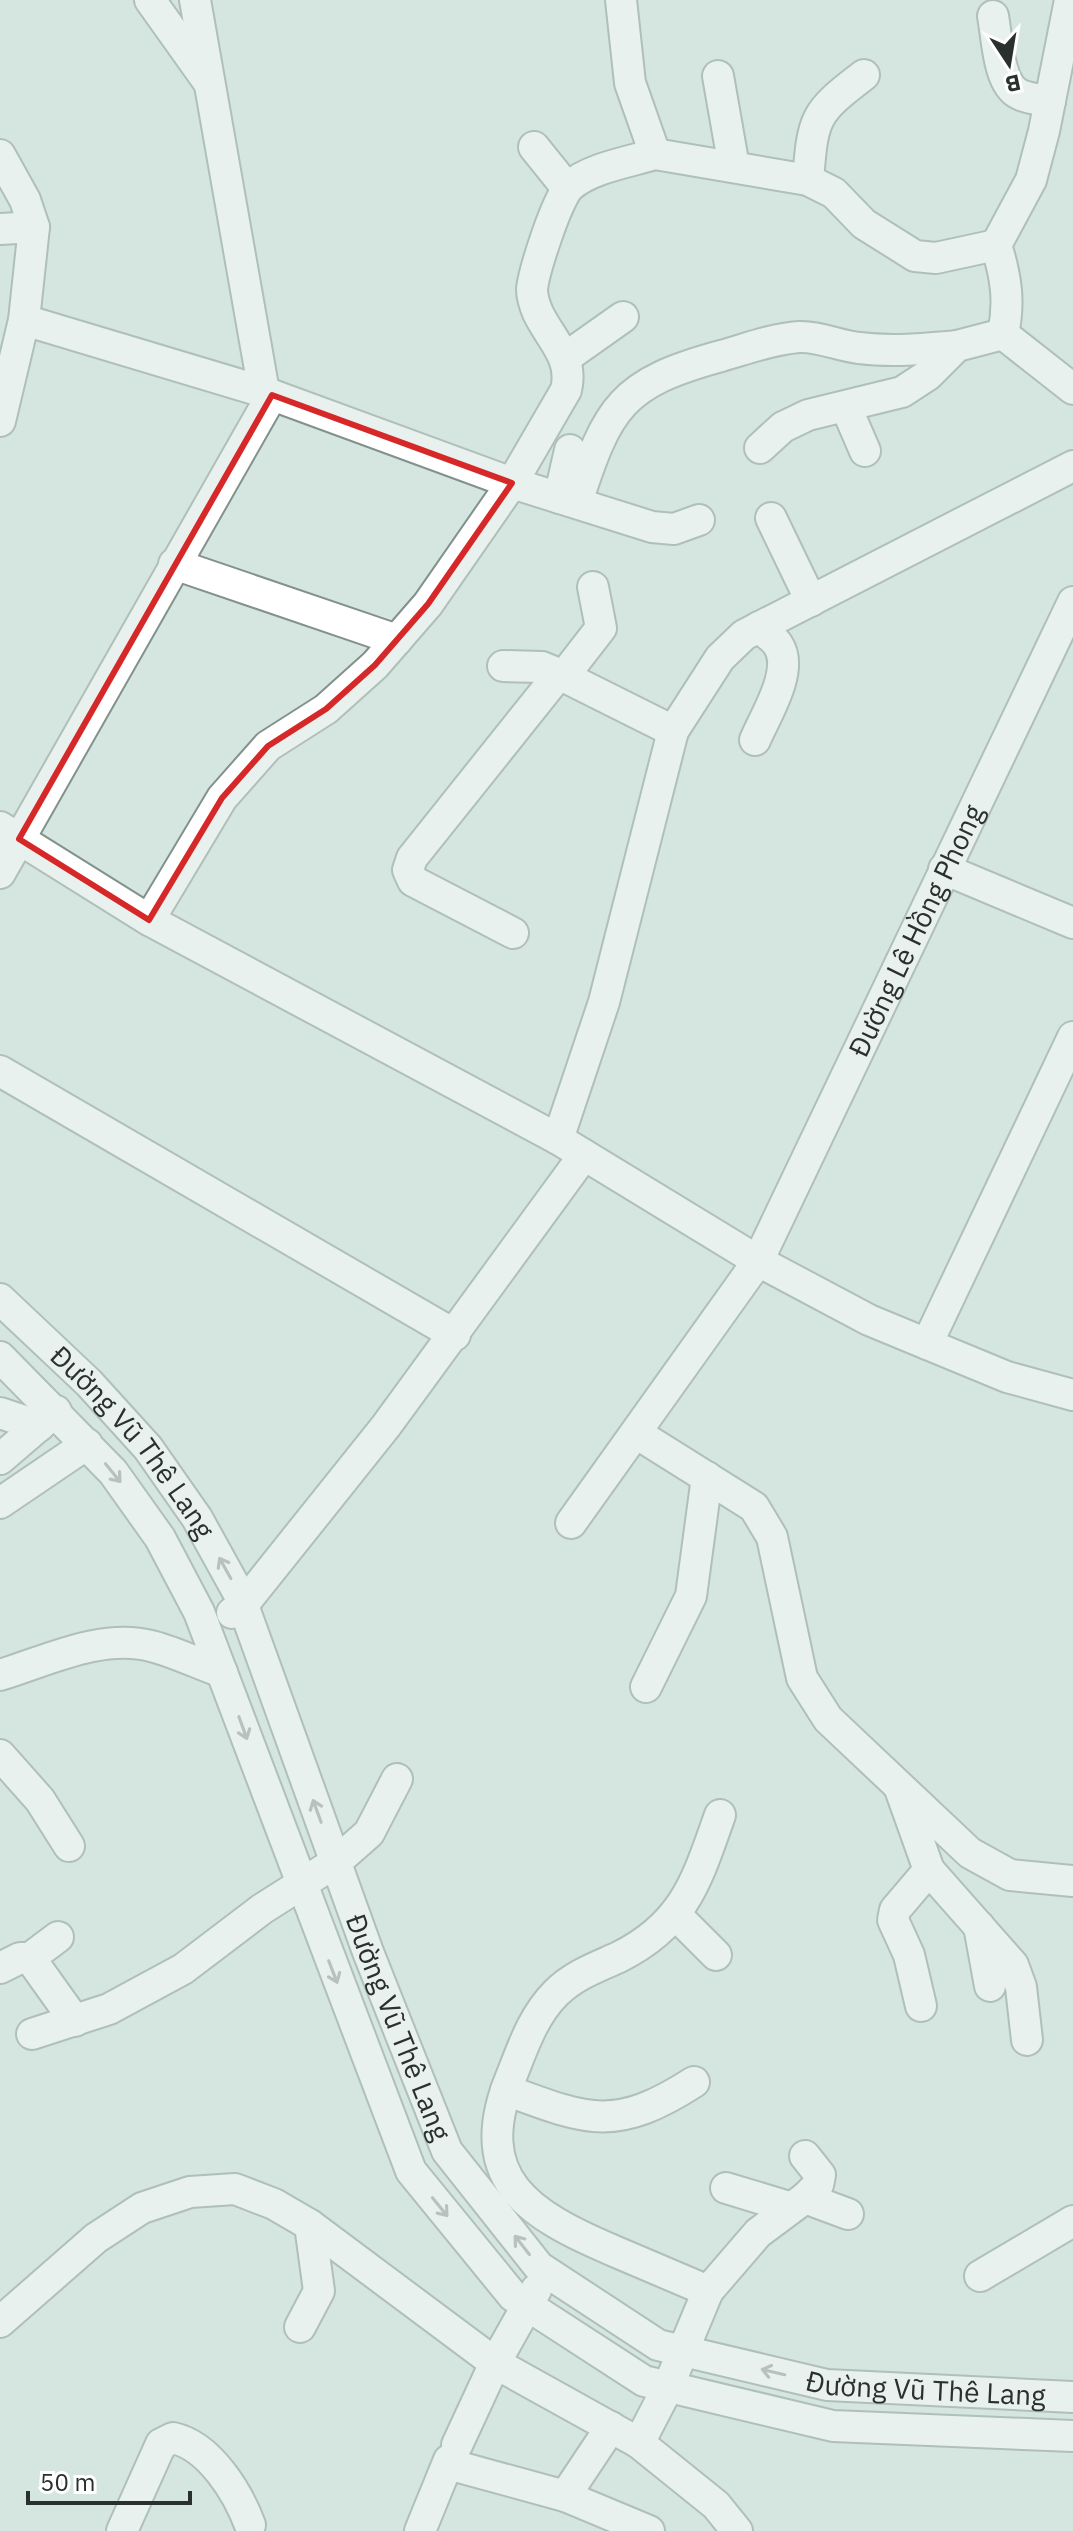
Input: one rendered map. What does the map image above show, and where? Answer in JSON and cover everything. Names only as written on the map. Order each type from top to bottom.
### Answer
[{"type":"street","points":[[150,0],[209,82]]},
{"type":"street","points":[[0,873],[10,833],[174,564],[268,393],[195,0]]},
{"type":"street","points":[[621,0],[630,83],[655,154]]},
{"type":"street","points":[[1003,334],[1008,310],[1007,283],[996,245],[1031,180],[1070,0]]},
{"type":"street","points":[[993,16],[1005,78],[1012,90],[1020,96],[1050,101]]},
{"type":"street","points":[[808,180],[815,121],[826,104],[864,75]]},
{"type":"street","points":[[718,76],[734,167]]},
{"type":"street","points":[[534,147],[567,188]]},
{"type":"street","points":[[149,920],[222,798],[268,746],[326,709],[397,640],[428,604],[512,483],[566,390],[570,373],[565,358],[537,311],[532,292],[567,188],[581,178],[655,154],[808,180],[834,193],[864,224],[915,256],[936,258],[996,245]]},
{"type":"street","points":[[0,155],[25,200],[34,227],[24,320],[5,368],[0,421]]},
{"type":"street","points":[[0,229],[34,227]]},
{"type":"street","points":[[565,358],[623,317]]},
{"type":"street","points":[[24,320],[268,393],[512,483],[652,527],[674,529],[699,520]]},
{"type":"street","points":[[568,500],[613,414],[634,390],[667,372],[777,340],[802,337],[858,348],[901,351],[957,346],[1003,334]]},
{"type":"street","points":[[1003,334],[1073,389]]},
{"type":"street","points":[[760,448],[783,427],[808,415],[902,392],[928,375],[957,346]]},
{"type":"street","points":[[846,407],[865,451]]},
{"type":"street","points":[[568,500],[570,450]]},
{"type":"street","points":[[207,1631],[243,1605],[455,1335],[571,1147],[604,1002],[673,731],[720,658],[744,635],[1073,466]]},
{"type":"street","points":[[771,518],[811,601]]},
{"type":"street","points":[[174,564],[397,640]]},
{"type":"street","points":[[513,933],[413,881],[408,870],[412,858],[601,628],[593,587]]},
{"type":"street","name":"Đường Lê Hồng Phong","points":[[571,1523],[758,1261],[1073,602]]},
{"type":"street","points":[[755,740],[782,674],[783,655],[777,643],[759,627]]},
{"type":"street","points":[[503,666],[542,667],[673,731]]},
{"type":"street","points":[[10,833],[149,920],[571,1147],[758,1261],[869,1320],[1007,1377],[1073,1395]]},
{"type":"street","points":[[944,869],[1073,923]]},
{"type":"street","points":[[927,1344],[1073,1037]]},
{"type":"street","points":[[0,1071],[455,1335]]},
{"type":"street","name":"Đường Vũ Thê Lang","points":[[0,1299],[89,1383],[148,1448],[197,1518],[243,1605],[336,1862],[447,2151],[539,2267],[658,2345],[681,2351],[827,2385],[1073,2397]]},
{"type":"street","name":"Đường Vũ Thê Lang","points":[[0,1357],[48,1418],[87,1444],[113,1472],[160,1538],[207,1631],[300,1885],[411,2171],[513,2296],[644,2381],[833,2426],[1073,2436]]},
{"type":"street","points":[[0,1413],[48,1418]]},
{"type":"street","points":[[0,1459],[48,1418]]},
{"type":"street","points":[[636,1433],[754,1507],[772,1537],[802,1678],[828,1719],[970,1853],[1010,1875],[1073,1881]]},
{"type":"street","points":[[0,1503],[87,1444]]},
{"type":"street","points":[[646,1687],[691,1596],[707,1477]]},
{"type":"street","points":[[0,1675],[117,1643],[150,1645],[222,1672]]},
{"type":"street","points":[[0,1755],[40,1800],[69,1846]]},
{"type":"street","points":[[32,2034],[75,2021],[149,1990],[336,1862],[369,1833],[397,1779]]},
{"type":"street","points":[[899,1786],[929,1870],[1013,1965],[1021,1987],[1027,2040]]},
{"type":"street","points":[[708,2291],[560,2228],[533,2208],[511,2184],[498,2155],[497,2124],[506,2090],[534,2022],[557,1992],[586,1971],[653,1938],[677,1916],[704,1860],[720,1815]]},
{"type":"street","points":[[921,2006],[909,1955],[893,1920],[895,1910],[929,1870]]},
{"type":"street","points":[[677,1916],[716,1955]]},
{"type":"street","points":[[978,1924],[990,1986]]},
{"type":"street","points":[[0,1968],[20,1958],[30,1958],[58,1937]]},
{"type":"street","points":[[30,1958],[75,2021]]},
{"type":"street","points":[[373,2075],[412,2061]]},
{"type":"street","points":[[506,2090],[592,2118],[625,2115],[656,2106],[694,2082]]},
{"type":"street","points":[[639,2443],[668,2387],[708,2291],[741,2251],[818,2185],[820,2175],[805,2156]]},
{"type":"street","points":[[726,2188],[848,2214]]},
{"type":"street","points":[[0,2322],[96,2238],[142,2208],[190,2192],[235,2189],[274,2204],[310,2225],[495,2363],[639,2443],[716,2505],[737,2531]]},
{"type":"street","points":[[980,2276],[1073,2221]]},
{"type":"street","points":[[300,2327],[319,2291],[319,2273],[310,2225]]},
{"type":"street","points":[[420,2531],[495,2363],[525,2304],[549,2273]]},
{"type":"street","points":[[565,2496],[611,2427]]},
{"type":"street","points":[[122,2531],[161,2444],[173,2438],[184,2440],[228,2479],[238,2492],[255,2529]]},
{"type":"street","points":[[451,2456],[565,2496],[649,2531]]},
{"type":"highlighted area","points":[[272,395],[512,483],[428,604],[375,665],[326,709],[268,746],[222,798],[149,920],[19,839]]}]
